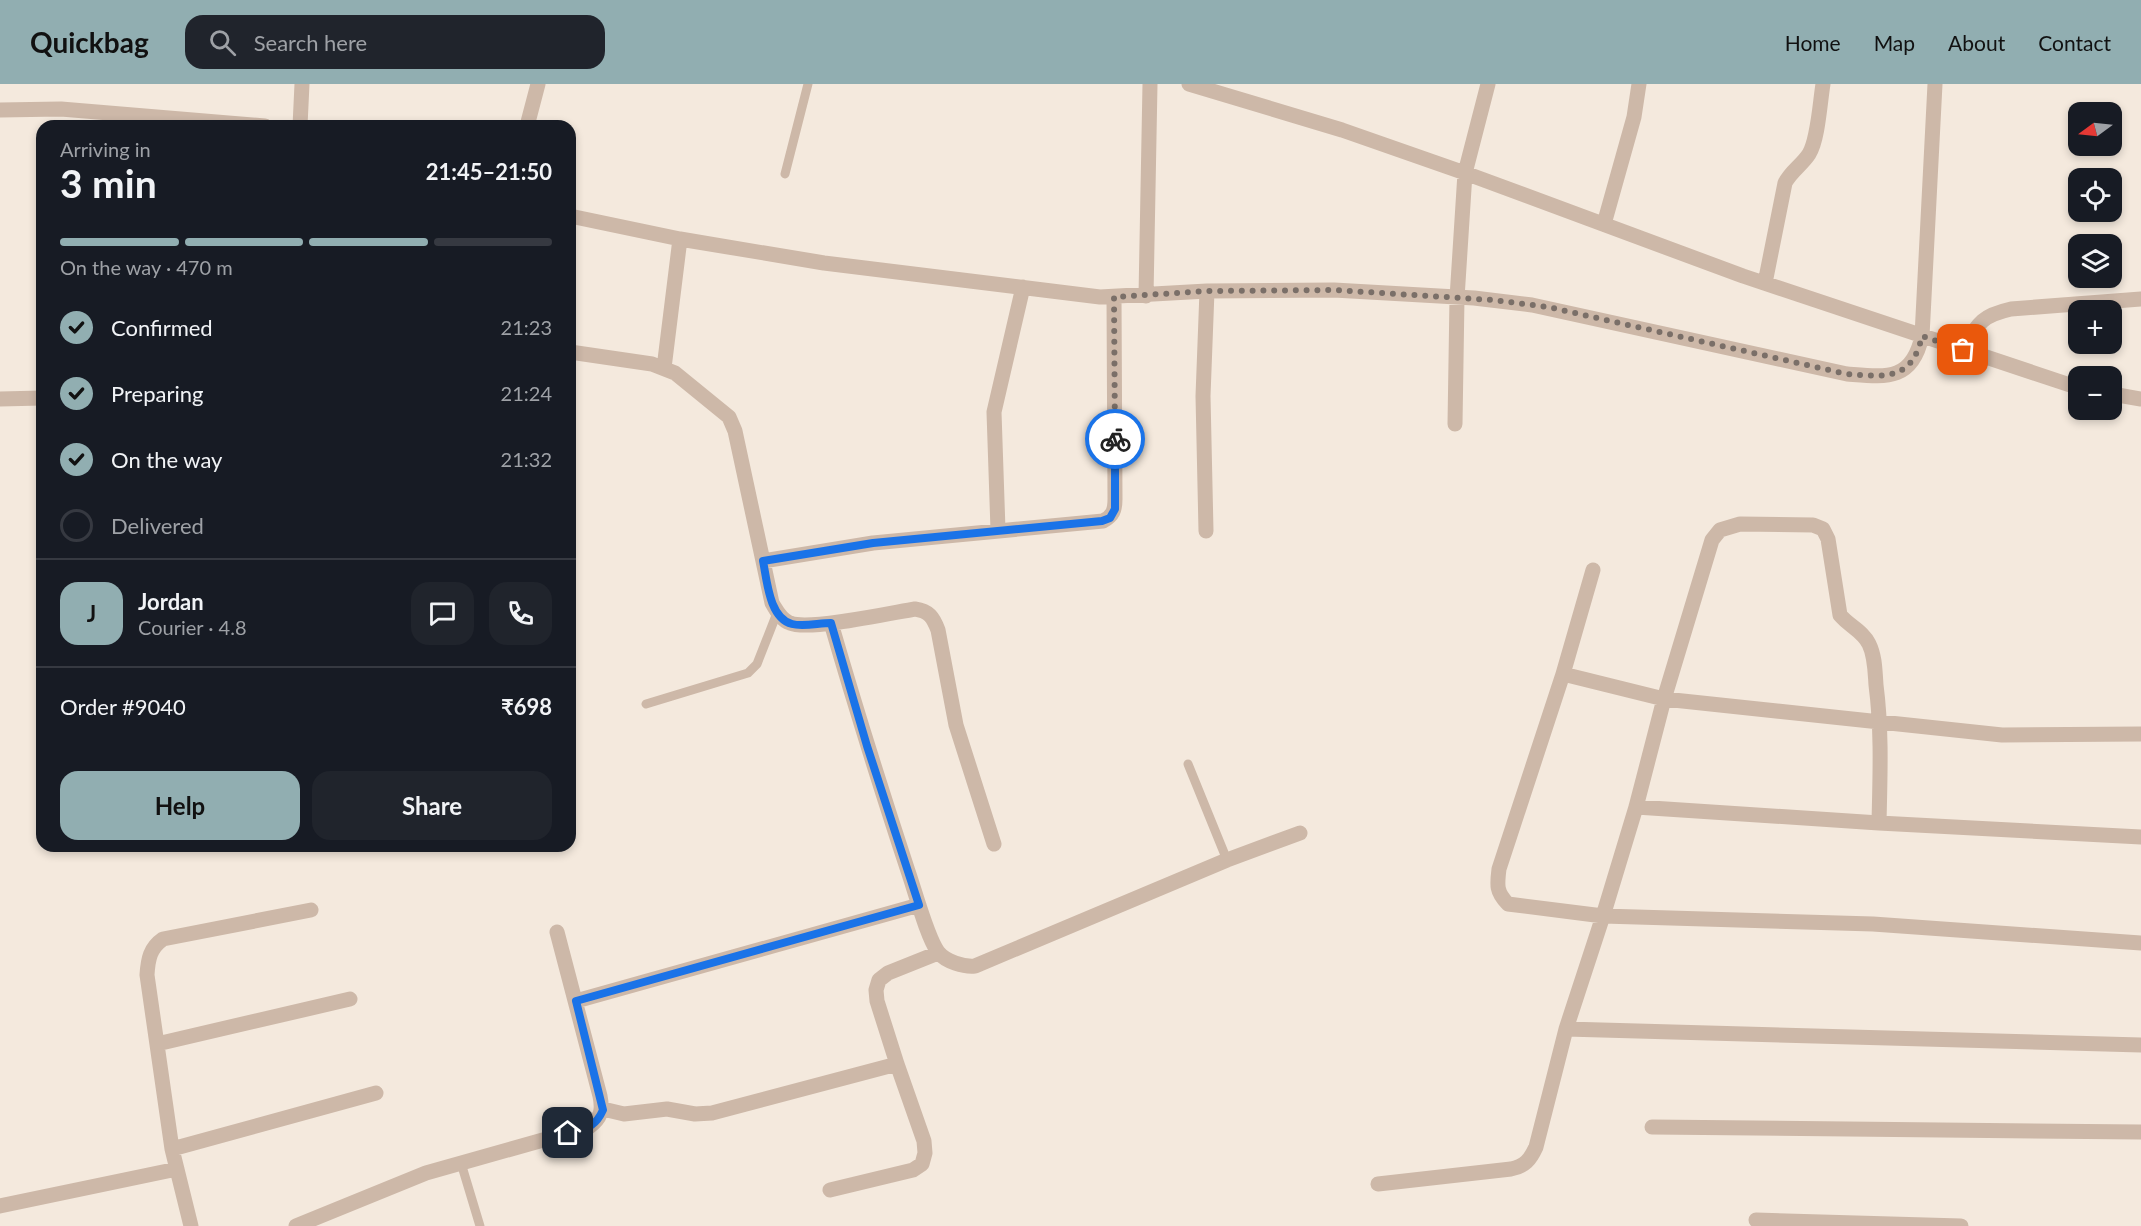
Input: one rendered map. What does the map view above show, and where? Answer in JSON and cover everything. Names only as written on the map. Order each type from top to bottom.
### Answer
[{"type":"street","points":[[300,120],[302,84]]},
{"type":"street","points":[[529,120],[538,84]]},
{"type":"street","points":[[1146,296],[1150,84]]},
{"type":"street","points":[[1189,84],[1342,130],[1765,284],[2068,384]]},
{"type":"street","points":[[1455,424],[1457,298],[1465,173],[1488,84]]},
{"type":"street","points":[[1604,224],[1634,117],[1639,84]]},
{"type":"street","points":[[1765,284],[1785,183],[1813,146],[1823,84]]},
{"type":"street","points":[[576,217],[680,239],[824,262],[1100,297],[1207,291],[1334,290],[1548,307],[1847,374],[1883,377],[1894,375],[1910,364],[1918,354],[1922,336],[1935,84]]},
{"type":"street","points":[[0,110],[86,110],[198,120]]},
{"type":"street","points":[[85,120],[86,110]]},
{"type":"street","points":[[664,368],[680,239]]},
{"type":"street","points":[[998,530],[994,412],[1023,287]]},
{"type":"street","points":[[1206,531],[1203,396],[1207,291]]},
{"type":"street","points":[[763,561],[873,543],[1102,521],[1110,518],[1115,509],[1114,297]]},
{"type":"street","points":[[1963,350],[1979,323],[1994,313],[2011,309],[2141,299]]},
{"type":"street","points":[[576,353],[652,364],[664,368],[675,373],[729,417],[735,431],[772,603],[784,620],[793,625],[831,623],[915,609],[926,610],[933,618],[938,630],[956,725],[994,844]]},
{"type":"street","points":[[2122,396],[2141,399]]},
{"type":"street","points":[[0,399],[36,398]]},
{"type":"street","points":[[1378,1184],[1511,1169],[1521,1167],[1531,1160],[1566,1029],[1636,807],[1664,699],[1712,540],[1720,530],[1729,525],[1813,525],[1823,529],[1828,539],[1840,615],[1848,624],[1863,634],[1870,645],[1881,722],[1879,823]]},
{"type":"street","points":[[1593,570],[1563,674],[1498,869],[1497,884],[1500,896],[1508,904],[1603,916],[1873,924],[2141,943]]},
{"type":"street","points":[[831,623],[867,746],[919,905],[938,953],[946,959],[967,967],[975,966],[1227,860],[1300,833]]},
{"type":"street","points":[[1563,674],[1664,699],[1881,722],[2011,735],[2141,735]]},
{"type":"street","points":[[1636,807],[2141,837]]},
{"type":"street","points":[[576,1001],[919,905]]},
{"type":"street","points":[[191,1226],[172,1149],[147,975],[148,958],[154,945],[163,939],[311,910]]},
{"type":"street","points":[[296,1226],[411,1179],[589,1127],[598,1120],[603,1110],[557,932]]},
{"type":"street","points":[[830,1190],[914,1170],[922,1164],[925,1153],[924,1141],[897,1064],[877,1001],[876,990],[879,980],[888,973],[938,953]]},
{"type":"street","points":[[157,1044],[350,999]]},
{"type":"street","points":[[1566,1029],[2141,1045]]},
{"type":"street","points":[[603,1110],[624,1114],[667,1109],[696,1114],[712,1113],[897,1064]]},
{"type":"street","points":[[172,1149],[376,1093]]},
{"type":"street","points":[[1652,1127],[2141,1132]]},
{"type":"street","points":[[0,1206],[177,1169]]},
{"type":"street","points":[[1756,1220],[1961,1226]]},
{"type":"lane","points":[[785,174],[808,84]]},
{"type":"lane","points":[[646,704],[748,673],[757,664],[777,613]]},
{"type":"lane","points":[[1188,764],[1227,860]]},
{"type":"lane","points":[[461,1163],[480,1226]]},
{"type":"way so far","points":[[1115,439],[1114,297],[1207,291],[1334,290],[1474,298],[1548,307],[1847,374],[1883,377],[1894,375],[1910,364],[1918,354],[1922,336],[1963,350]]},
{"type":"route","points":[[568,1133],[589,1127],[598,1120],[603,1110],[576,1001],[919,905],[867,746],[831,623],[793,625],[784,620],[772,603],[763,561],[873,543],[1102,521],[1110,518],[1115,509],[1115,439]]}]
